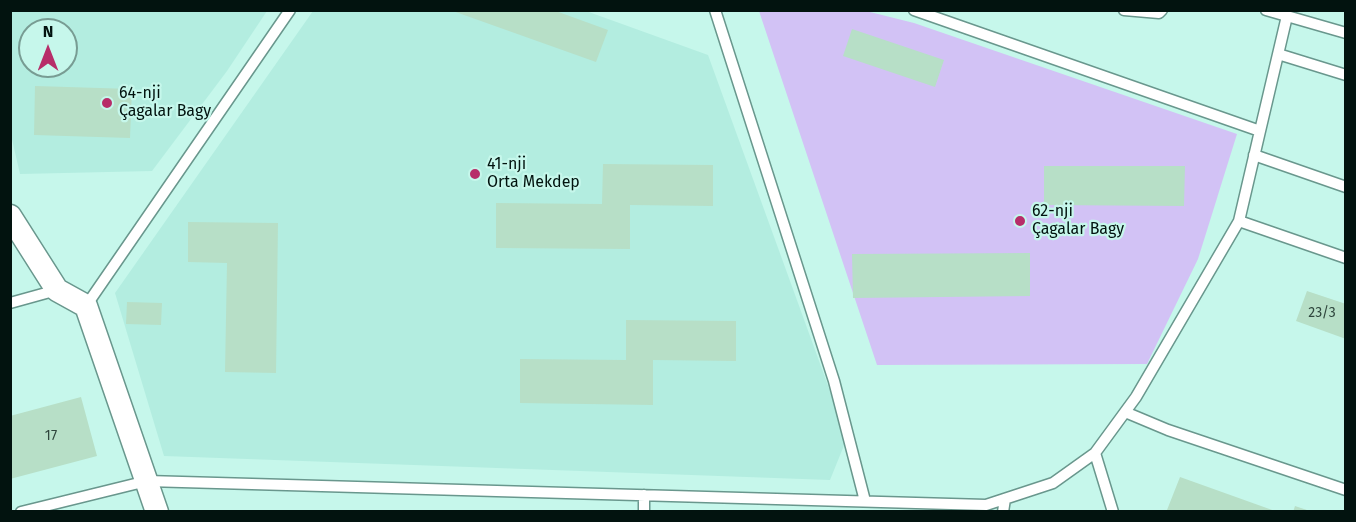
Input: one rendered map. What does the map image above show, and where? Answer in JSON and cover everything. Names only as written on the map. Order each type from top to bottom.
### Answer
[{"type":"street","points":[[10,216],[57,290],[86,306],[157,512]]},
{"type":"lane","points":[[86,306],[290,10]]},
{"type":"lane","points":[[715,10],[834,381],[865,501]]},
{"type":"lane","points":[[914,10],[1260,131]]},
{"type":"lane","points":[[1124,10],[1159,13],[1162,10]]},
{"type":"lane","points":[[1266,10],[1346,33]]},
{"type":"lane","points":[[21,512],[147,481],[986,505],[1053,483],[1095,453],[1136,397],[1239,221],[1287,16]]},
{"type":"lane","points":[[1278,54],[1346,75]]},
{"type":"lane","points":[[1254,155],[1346,187]]},
{"type":"lane","points":[[1239,221],[1346,258]]},
{"type":"lane","points":[[10,303],[57,290]]},
{"type":"lane","points":[[1125,412],[1168,430],[1346,490]]},
{"type":"lane","points":[[1095,453],[1113,512]]},
{"type":"lane","points":[[644,495],[644,512]]},
{"type":"lane","points":[[1003,512],[1005,499]]},
{"type":"shaded area","name":"64-nji Çagalar Bagy","points":[[10,11],[267,11],[227,71],[152,171],[20,174],[11,135]]},
{"type":"shaded area","name":"41-nji Orta Mekdep","points":[[313,11],[586,11],[708,55],[847,438],[830,480],[164,456],[115,293]]},
{"type":"shaded area","name":"62-nji Çagalar Bagy","points":[[759,11],[866,11],[914,23],[1237,134],[1198,259],[1147,364],[877,365]]},
{"type":"building","points":[[450,10],[553,10],[608,30],[596,62]]},
{"type":"building","points":[[852,29],[944,60],[935,87],[843,56]]},
{"type":"building","points":[[35,86],[132,89],[130,138],[34,135]]},
{"type":"building","points":[[603,164],[713,165],[713,206],[630,205],[630,249],[496,248],[496,203],[602,204]]},
{"type":"building","points":[[1044,166],[1185,166],[1184,206],[1044,205]]},
{"type":"building","points":[[188,222],[278,223],[276,373],[225,372],[227,263],[188,262]]},
{"type":"building","points":[[1030,253],[1030,296],[853,298],[852,254]]},
{"type":"building","points":[[1307,291],[1346,304],[1346,339],[1296,321]]},
{"type":"building","points":[[127,302],[162,303],[161,325],[126,324]]},
{"type":"building","points":[[626,320],[736,321],[736,361],[653,360],[653,405],[520,403],[520,359],[626,360]]},
{"type":"building","points":[[81,397],[97,456],[10,479],[10,416]]},
{"type":"building","points":[[1180,477],[1275,511],[1275,512],[1167,510]]},
{"type":"building","points":[[1295,506],[1310,511],[1310,512],[1293,512]]},
{"type":"place","name":"64-nji Çagalar Bagy","points":[[107,103]]},
{"type":"place","name":"41-nji Orta Mekdep","points":[[475,174]]},
{"type":"place","name":"62-nji Çagalar Bagy","points":[[1020,221]]}]
